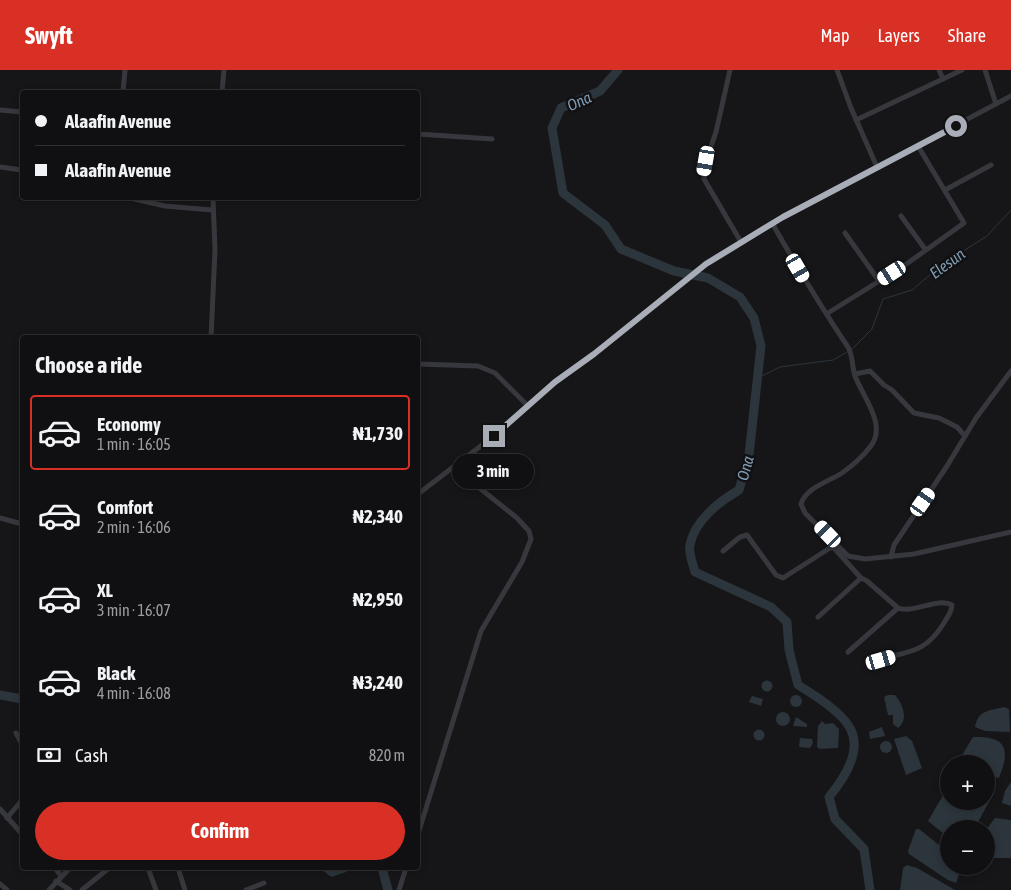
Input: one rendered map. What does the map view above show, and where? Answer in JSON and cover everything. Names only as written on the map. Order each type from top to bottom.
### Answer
[{"type":"street","points":[[123,90],[125,70]]},
{"type":"street","points":[[222,90],[224,70]]},
{"type":"street","points":[[730,70],[716,132],[706,161],[704,179],[741,242]]},
{"type":"street","points":[[838,70],[856,120],[877,167]]},
{"type":"street","points":[[939,70],[943,79]]},
{"type":"street","points":[[856,120],[962,70]]},
{"type":"street","points":[[985,70],[996,104]]},
{"type":"street","points":[[420,492],[482,445],[555,382],[594,354],[706,264],[772,223],[1011,96]]},
{"type":"street","points":[[0,110],[20,112]]},
{"type":"street","points":[[420,134],[492,139]]},
{"type":"street","points":[[828,313],[964,223],[918,146]]},
{"type":"street","points":[[945,190],[991,165]]},
{"type":"street","points":[[0,167],[20,170]]},
{"type":"street","points":[[139,200],[165,206],[212,210]]},
{"type":"street","points":[[212,335],[215,250],[213,200]]},
{"type":"street","points":[[901,216],[925,249]]},
{"type":"street","points":[[772,223],[806,282],[828,313],[846,344],[850,352],[855,374],[876,425],[876,437],[870,446],[842,473],[813,490],[801,504],[805,513],[848,556],[865,559],[914,554],[1011,532]]},
{"type":"street","points":[[845,233],[879,281]]},
{"type":"street","points":[[420,364],[464,365],[486,369],[495,373],[528,406]]},
{"type":"street","points":[[891,557],[894,545],[976,418],[1011,371]]},
{"type":"street","points":[[855,374],[870,372],[892,390],[914,413],[940,418],[957,427],[965,436]]},
{"type":"street","points":[[420,828],[481,632],[522,562],[531,539],[528,530],[521,522],[477,486],[456,464]]},
{"type":"street","points":[[0,518],[20,523]]},
{"type":"street","points":[[724,551],[740,537],[747,535],[781,578],[830,548],[836,550],[861,578],[898,608],[903,610],[948,603],[952,607],[938,633],[927,645],[881,660]]},
{"type":"street","points":[[848,564],[853,556]]},
{"type":"street","points":[[818,617],[861,578]]},
{"type":"street","points":[[848,652],[898,608]]},
{"type":"street","points":[[16,733],[20,740]]},
{"type":"street","points":[[7,818],[20,802]]},
{"type":"street","points":[[0,809],[20,832]]},
{"type":"street","points":[[56,870],[61,876]]},
{"type":"street","points":[[49,890],[68,870]]},
{"type":"street","points":[[82,890],[107,870]]},
{"type":"street","points":[[149,870],[156,890]]},
{"type":"street","points":[[179,870],[185,890]]},
{"type":"street","points":[[399,890],[405,870]]},
{"type":"street","points":[[56,881],[70,890]]},
{"type":"street","points":[[246,890],[264,883]]},
{"type":"street","points":[[0,884],[7,890]]},
{"type":"shaded area","points":[[767,680],[773,686],[767,692],[761,686]]},
{"type":"shaded area","points":[[794,695],[798,695],[802,701],[798,707],[794,707],[790,703],[790,699]]},
{"type":"shaded area","points":[[895,695],[904,712],[903,721],[898,728],[893,724],[893,715],[888,715],[884,697]]},
{"type":"shaded area","points":[[752,696],[763,699],[761,706],[749,702]]},
{"type":"shaded area","points":[[1004,707],[1009,709],[1010,732],[985,731],[975,727],[976,721],[982,714]]},
{"type":"shaded area","points":[[780,712],[786,712],[790,719],[786,726],[780,726],[776,722],[776,716]]},
{"type":"shaded area","points":[[796,717],[807,724],[807,727],[793,726]]},
{"type":"shaded area","points":[[822,721],[825,724],[833,723],[839,729],[838,748],[820,749],[817,747],[818,726]]},
{"type":"shaded area","points":[[882,727],[885,736],[870,739],[869,732]]},
{"type":"shaded area","points":[[759,729],[765,735],[759,741],[753,735]]},
{"type":"shaded area","points":[[906,736],[912,741],[922,768],[906,775],[894,739]]},
{"type":"shaded area","points":[[973,737],[984,737],[999,742],[1003,746],[1005,759],[999,778],[995,777],[995,755],[962,755]]},
{"type":"shaded area","points":[[800,738],[812,739],[813,743],[810,748],[799,747]]},
{"type":"shaded area","points":[[886,741],[892,747],[886,753],[880,747]]},
{"type":"shaded area","points":[[1011,782],[1011,806],[1002,803],[1005,791]]},
{"type":"shaded area","points":[[940,800],[940,810],[985,810],[979,820],[940,820],[940,831],[928,821]]},
{"type":"shaded area","points":[[995,818],[1011,820],[1011,858],[995,858]]},
{"type":"shaded area","points":[[916,829],[919,829],[940,846],[940,875],[909,854],[908,851]]},
{"type":"shaded area","points":[[907,865],[917,868],[955,890],[900,890],[903,868]]},
{"type":"shaded area","points":[[940,875],[959,875],[956,883]]},
{"type":"waterway","name":"Ona","points":[[618,70],[600,91],[561,108],[552,128],[563,193],[605,225],[621,249],[674,271],[708,278],[740,297],[754,318],[761,346],[749,455],[739,490],[716,506],[702,520],[692,536],[690,555],[695,572],[771,607],[787,622],[789,650],[798,685],[835,711],[851,730],[854,739],[853,757],[840,783],[829,797],[835,819],[864,849],[870,890]]},
{"type":"waterway","name":"Elesun","points":[[852,349],[872,329],[883,299],[912,290],[943,264],[987,236],[1011,210]]},
{"type":"waterway","name":"Elesun","points":[[758,378],[780,367],[833,360],[849,351]]},
{"type":"waterway","points":[[0,695],[20,699]]},
{"type":"waterway","points":[[330,870],[332,872],[338,870]]},
{"type":"waterway","points":[[383,870],[388,890]]},
{"type":"route","points":[[494,436],[555,382],[594,354],[706,264],[783,217],[956,126]]}]
